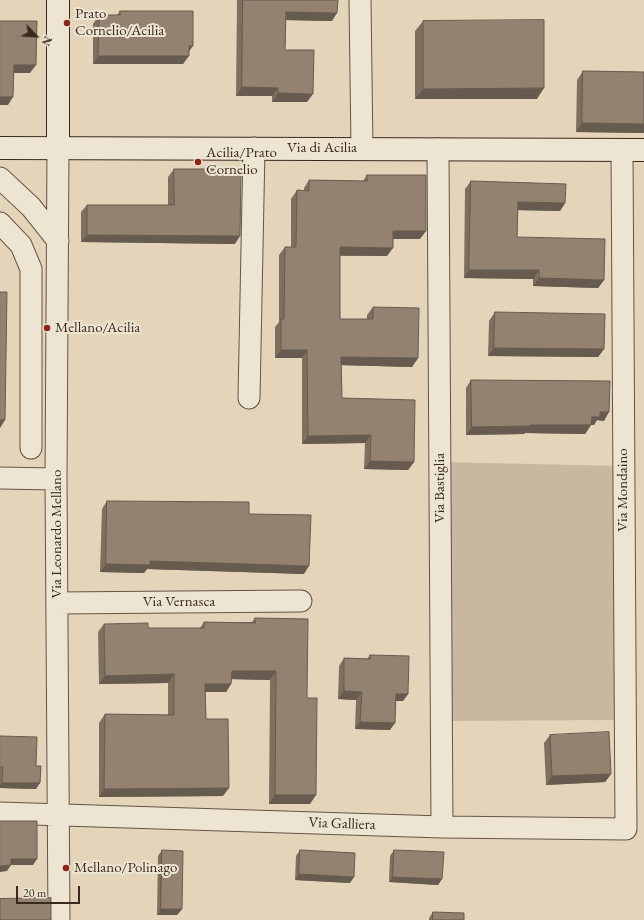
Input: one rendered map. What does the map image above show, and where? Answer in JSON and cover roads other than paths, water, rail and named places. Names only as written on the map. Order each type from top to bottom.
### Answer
[{"type":"street","points":[[58,0],[58,148]]},
{"type":"street","points":[[360,0],[362,149]]},
{"type":"street","name":"Via di Acilia","points":[[0,148],[644,150]]},
{"type":"street","name":"Via Leonardo Mellano","points":[[58,148],[56,479],[59,815],[58,920]]},
{"type":"street","points":[[249,398],[254,148]]},
{"type":"street","name":"Via Bastiglia","points":[[438,149],[442,827]]},
{"type":"street","name":"Via Mondaino","points":[[622,150],[626,830]]},
{"type":"street","points":[[0,178],[31,207],[58,241]]},
{"type":"street","points":[[0,223],[21,244],[30,262],[32,274],[30,448]]},
{"type":"street","points":[[31,361],[57,361]]},
{"type":"street","points":[[0,478],[56,479]]},
{"type":"street","name":"Via Vernasca","points":[[56,602],[300,601]]},
{"type":"street","name":"Via Galliera","points":[[0,813],[442,827],[626,830]]},
{"type":"place","name":"Prato Cornelio/Acilia","points":[[67,23]]},
{"type":"place","name":"Acilia/Prato Cornelio","points":[[198,162]]},
{"type":"place","name":"Mellano/Acilia","points":[[47,328]]},
{"type":"place","name":"Mellano/Polinago","points":[[66,868]]}]
